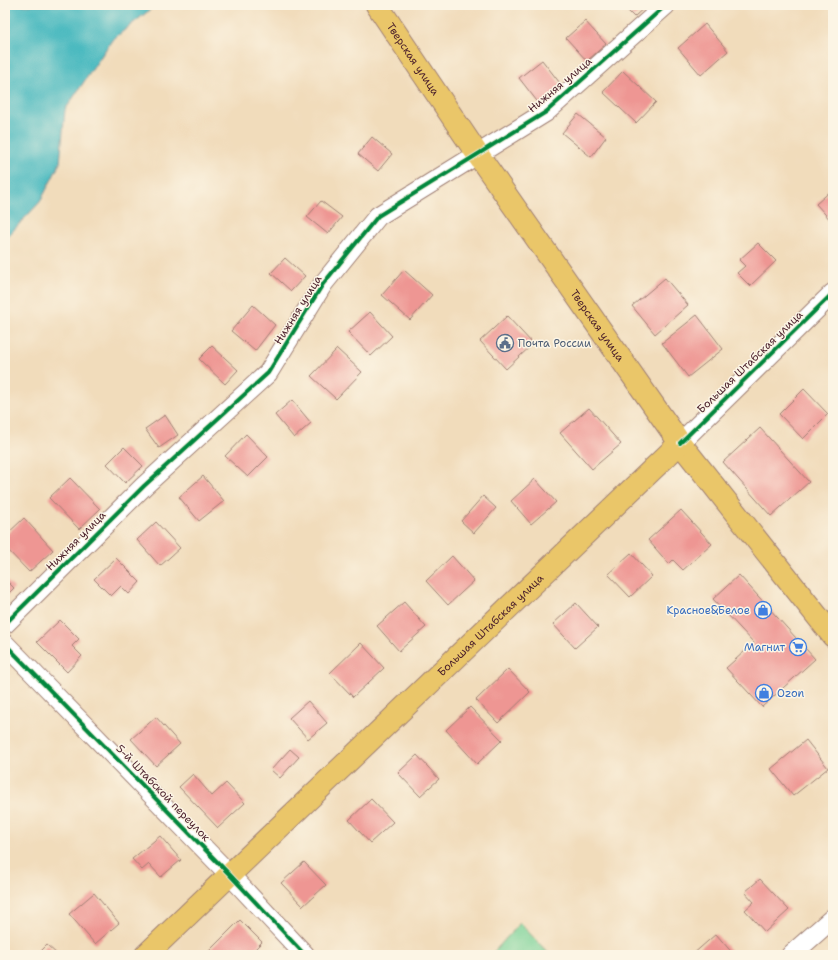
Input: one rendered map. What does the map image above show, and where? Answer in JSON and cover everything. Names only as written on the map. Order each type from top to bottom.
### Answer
[{"type":"main road","name":"Тверская улица","points":[[376,5],[478,155],[680,443],[833,636]]},
{"type":"main road","name":"Большая Штабская улица","points":[[146,955],[680,443]]},
{"type":"street","name":"Нижняя улица","points":[[5,624],[144,486],[268,373],[323,284],[378,216],[546,112],[666,5]]},
{"type":"street","name":"Большая Штабская улица","points":[[680,443],[833,293]]},
{"type":"street","name":"5-й Штабской переулок","points":[[5,644],[230,875],[305,955]]},
{"type":"street","points":[[791,955],[833,918]]},
{"type":"green space","points":[[520,923],[550,955],[491,955]]},
{"type":"water","points":[[5,5],[156,5],[112,40],[65,110],[60,163],[40,202],[5,239]]},
{"type":"building","points":[[622,5],[647,5],[634,17]]},
{"type":"building","points":[[585,21],[606,44],[587,61],[566,38]]},
{"type":"building","points":[[705,24],[728,51],[701,75],[678,48]]},
{"type":"building","points":[[542,60],[563,87],[540,105],[519,78]]},
{"type":"building","points":[[623,71],[656,102],[636,123],[603,92]]},
{"type":"building","points":[[578,114],[606,137],[591,157],[562,133]]},
{"type":"building","points":[[372,137],[392,154],[378,171],[358,154]]},
{"type":"building","points":[[833,189],[833,223],[816,204]]},
{"type":"building","points":[[321,201],[342,217],[328,234],[307,217]]},
{"type":"building","points":[[758,243],[776,261],[750,286],[737,273],[745,266],[739,260]]},
{"type":"building","points":[[285,258],[305,276],[291,291],[271,273]]},
{"type":"building","points":[[404,270],[432,295],[410,320],[382,295]]},
{"type":"building","points":[[665,278],[688,305],[655,334],[632,306]]},
{"type":"building","points":[[253,305],[275,325],[255,351],[231,331]]},
{"type":"building","points":[[370,312],[392,336],[371,356],[348,332]]},
{"type":"building","points":[[697,315],[723,349],[688,377],[662,343]]},
{"type":"building","points":[[507,316],[533,344],[506,369],[480,341]]},
{"type":"building","points":[[212,346],[238,370],[225,384],[199,359]]},
{"type":"building","points":[[337,349],[362,372],[336,399],[311,376]]},
{"type":"building","points":[[804,389],[828,414],[803,439],[779,414]]},
{"type":"building","points":[[292,400],[311,423],[294,438],[275,415]]},
{"type":"building","points":[[589,408],[621,444],[592,469],[560,433]]},
{"type":"building","points":[[165,415],[178,435],[159,448],[145,429]]},
{"type":"building","points":[[760,428],[809,482],[771,516],[723,462]]},
{"type":"building","points":[[246,434],[268,457],[248,477],[225,456]]},
{"type":"building","points":[[124,447],[143,466],[125,483],[107,464]]},
{"type":"building","points":[[203,476],[224,501],[199,521],[179,497]]},
{"type":"building","points":[[70,478],[100,509],[79,529],[49,498]]},
{"type":"building","points":[[535,479],[556,502],[531,524],[511,501]]},
{"type":"building","points":[[483,496],[496,508],[474,533],[461,521]]},
{"type":"building","points":[[681,510],[712,544],[683,570],[673,560],[669,564],[648,540]]},
{"type":"building","points":[[24,518],[53,550],[29,572],[5,547],[5,536]]},
{"type":"building","points":[[156,522],[180,548],[160,566],[137,540]]},
{"type":"building","points":[[631,553],[652,576],[630,597],[608,574]]},
{"type":"building","points":[[452,556],[474,581],[448,605],[426,581]]},
{"type":"building","points":[[116,558],[140,582],[129,594],[121,586],[111,596],[94,579]]},
{"type":"building","points":[[739,575],[815,659],[762,707],[726,668],[754,643],[713,599]]},
{"type":"building","points":[[5,579],[14,588],[5,597]]},
{"type":"building","points":[[404,602],[426,627],[399,651],[377,626]]},
{"type":"building","points":[[576,603],[598,627],[575,648],[553,624]]},
{"type":"building","points":[[60,620],[79,639],[72,646],[82,656],[67,672],[37,642]]},
{"type":"building","points":[[361,643],[384,668],[353,697],[330,673]]},
{"type":"building","points":[[508,669],[530,692],[498,723],[476,700]]},
{"type":"building","points":[[5,691],[9,694],[5,698]]},
{"type":"building","points":[[308,701],[327,723],[308,739],[289,718]]},
{"type":"building","points":[[470,707],[502,740],[477,764],[446,730]]},
{"type":"building","points":[[156,717],[180,744],[156,766],[131,739]]},
{"type":"building","points":[[806,740],[828,768],[793,796],[771,769]]},
{"type":"building","points":[[290,749],[299,757],[280,778],[271,770]]},
{"type":"building","points":[[417,755],[439,779],[420,796],[398,773]]},
{"type":"building","points":[[193,774],[212,796],[226,783],[245,803],[218,828],[179,787]]},
{"type":"building","points":[[371,799],[393,822],[370,843],[349,820]]},
{"type":"building","points":[[160,836],[181,860],[161,877],[149,864],[142,870],[132,859]]},
{"type":"building","points":[[304,862],[326,885],[303,906],[281,883]]},
{"type":"building","points":[[760,879],[789,910],[765,932],[745,910],[754,902],[745,892]]},
{"type":"building","points":[[94,893],[119,923],[95,944],[69,914]]},
{"type":"building","points":[[240,920],[262,942],[249,955],[213,955],[209,951]]},
{"type":"building","points":[[716,934],[734,955],[692,955]]},
{"type":"building","points":[[47,945],[58,955],[37,955]]},
{"type":"cycle path","points":[[5,624],[144,486],[268,373],[323,284],[378,216],[546,112],[666,5]]},
{"type":"cycle path","points":[[680,443],[833,293]]},
{"type":"cycle path","points":[[5,644],[230,875],[305,955]]},
{"type":"place","name":"Почта России","points":[[505,343]]},
{"type":"place","name":"Красное&Белое","points":[[763,610]]},
{"type":"place","name":"Магнит","points":[[798,647]]},
{"type":"place","name":"Ozon","points":[[764,693]]}]
